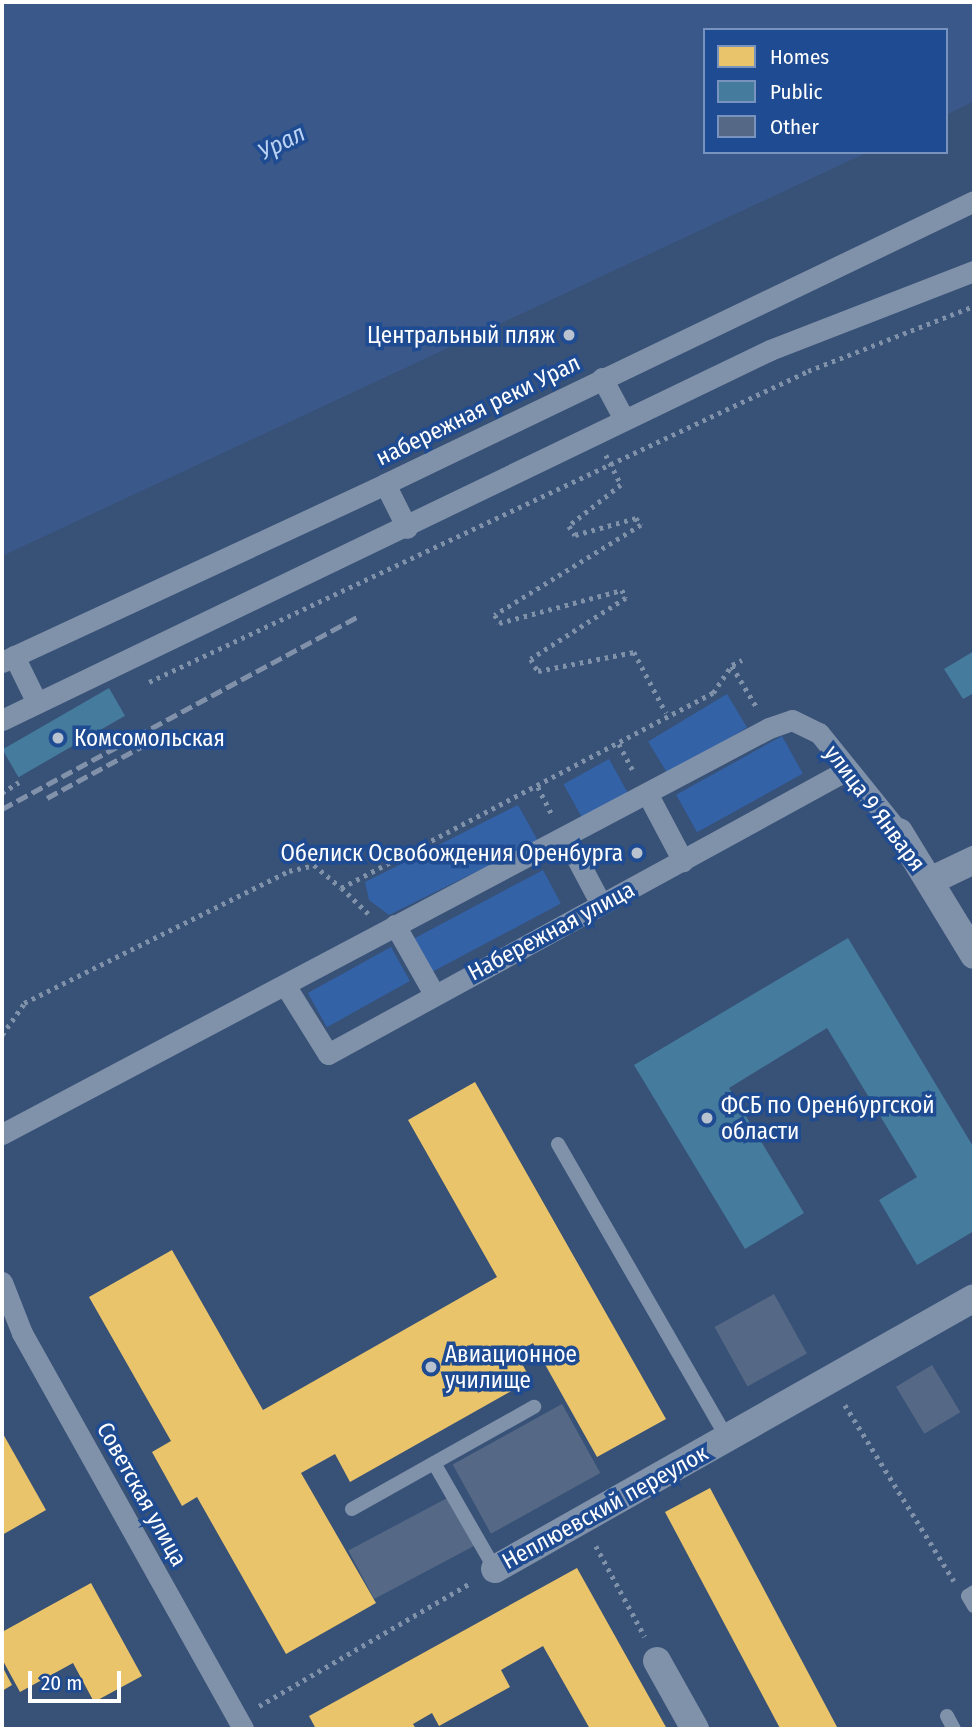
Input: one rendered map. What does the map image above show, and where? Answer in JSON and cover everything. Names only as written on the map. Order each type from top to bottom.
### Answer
[{"type":"street","name":"набережная реки Урал","points":[[8,659],[385,484],[602,378],[973,204]]},
{"type":"street","points":[[2,720],[407,528],[596,432],[770,350],[974,271]]},
{"type":"street","points":[[602,378],[624,419]]},
{"type":"street","points":[[385,484],[407,528]]},
{"type":"street","points":[[8,659],[37,703]]},
{"type":"street","name":"улица 9 Января","points":[[769,728],[792,720],[819,733],[899,832],[974,955]]},
{"type":"street","points":[[2,1134],[648,795],[769,728]]},
{"type":"street","name":"Набережная улица","points":[[285,985],[328,1055],[434,994],[847,770]]},
{"type":"street","points":[[648,795],[683,861]]},
{"type":"street","points":[[566,838],[601,904]]},
{"type":"street","points":[[930,881],[974,860]]},
{"type":"street","points":[[395,926],[434,994]]},
{"type":"street","name":"Советская улица","points":[[2,1282],[22,1334],[240,1724]]},
{"type":"street","name":"Неплюевский переулок","points":[[495,1569],[974,1298]]},
{"type":"street","points":[[657,1661],[695,1729]]},
{"type":"lane","points":[[558,1144],[727,1438]]},
{"type":"lane","points":[[352,1509],[534,1407]]},
{"type":"lane","points":[[435,1463],[495,1569]]},
{"type":"path","points":[[149,682],[808,371],[974,306]]},
{"type":"path","points":[[596,432],[621,485],[569,526],[575,535],[636,517],[641,525],[495,615],[499,623],[622,590],[626,598],[531,659],[538,671],[634,652],[666,713]]},
{"type":"path","points":[[341,888],[713,693],[732,665],[742,660]]},
{"type":"path","points":[[732,665],[769,728]]},
{"type":"path","points":[[2,793],[19,782]]},
{"type":"path","points":[[2,1035],[24,1003],[289,871],[314,865],[369,914],[395,926]]},
{"type":"path","points":[[830,1380],[944,1571],[972,1598]]},
{"type":"path","points":[[582,1520],[657,1661]]},
{"type":"path","name":"Неплюевский переулок","points":[[240,1724],[495,1569]]},
{"type":"shaded area","points":[[727,694],[747,727],[668,775],[648,741]]},
{"type":"shaded area","points":[[782,736],[803,774],[697,832],[676,795]]},
{"type":"shaded area","points":[[609,759],[628,793],[582,818],[564,784]]},
{"type":"shaded area","points":[[518,805],[538,841],[389,915],[369,900],[365,882]]},
{"type":"shaded area","points":[[543,870],[561,904],[431,973],[413,939]]},
{"type":"shaded area","points":[[391,947],[410,981],[327,1027],[308,993]]},
{"type":"water","name":"Урал","points":[[2,2],[974,2],[974,101],[948,114],[948,28],[703,28],[703,154],[864,154],[2,556]]},
{"type":"building: Homes","name":"Авиационное училище","points":[[475,1082],[666,1419],[597,1457],[533,1343],[516,1353],[531,1380],[350,1482],[335,1454],[301,1473],[376,1603],[286,1654],[197,1497],[182,1506],[152,1452],[171,1441],[89,1297],[172,1250],[263,1410],[497,1277],[408,1120]]},
{"type":"building: Homes","points":[[2,1432],[46,1510],[2,1535]]},
{"type":"building: Homes","points":[[710,1488],[838,1729],[780,1729],[665,1512]]},
{"type":"building: Homes","points":[[577,1568],[667,1729],[590,1729],[543,1646],[501,1670],[510,1687],[439,1726],[432,1713],[413,1724],[416,1729],[316,1729],[309,1716]]},
{"type":"building: Homes","points":[[91,1583],[142,1676],[94,1702],[73,1663],[20,1692],[2,1659],[2,1632]]},
{"type":"building: Homes","points":[[2,1666],[12,1685],[2,1691]]},
{"type":"building: Public","points":[[974,651],[974,693],[963,699],[944,669]]},
{"type":"building: Public","points":[[109,688],[125,716],[18,777],[2,750]]},
{"type":"building: Public","name":"ФСБ по Оренбургской области","points":[[848,938],[974,1148],[974,1231],[917,1265],[879,1200],[917,1177],[827,1028],[729,1088],[804,1213],[745,1249],[634,1065]]},
{"type":"building: Other","points":[[774,1294],[807,1353],[747,1386],[715,1327]]},
{"type":"building: Other","points":[[932,1365],[960,1412],[924,1434],[896,1387]]},
{"type":"building: Other","points":[[562,1404],[600,1473],[491,1534],[453,1465]]},
{"type":"building: Other","points":[[449,1497],[475,1546],[374,1599],[348,1551]]},
{"type":"railway","points":[[2,809],[359,616]]},
{"type":"railway","points":[[47,798],[152,741]]},
{"type":"place","name":"Центральный пляж","points":[[569,335]]},
{"type":"place","name":"Комсомольская","points":[[58,738]]},
{"type":"place","name":"Обелиск Освобождения Оренбурга","points":[[637,853]]},
{"type":"place","name":"ФСБ по Оренбургской области","points":[[707,1118]]},
{"type":"place","name":"Авиационное училище","points":[[431,1367]]}]
